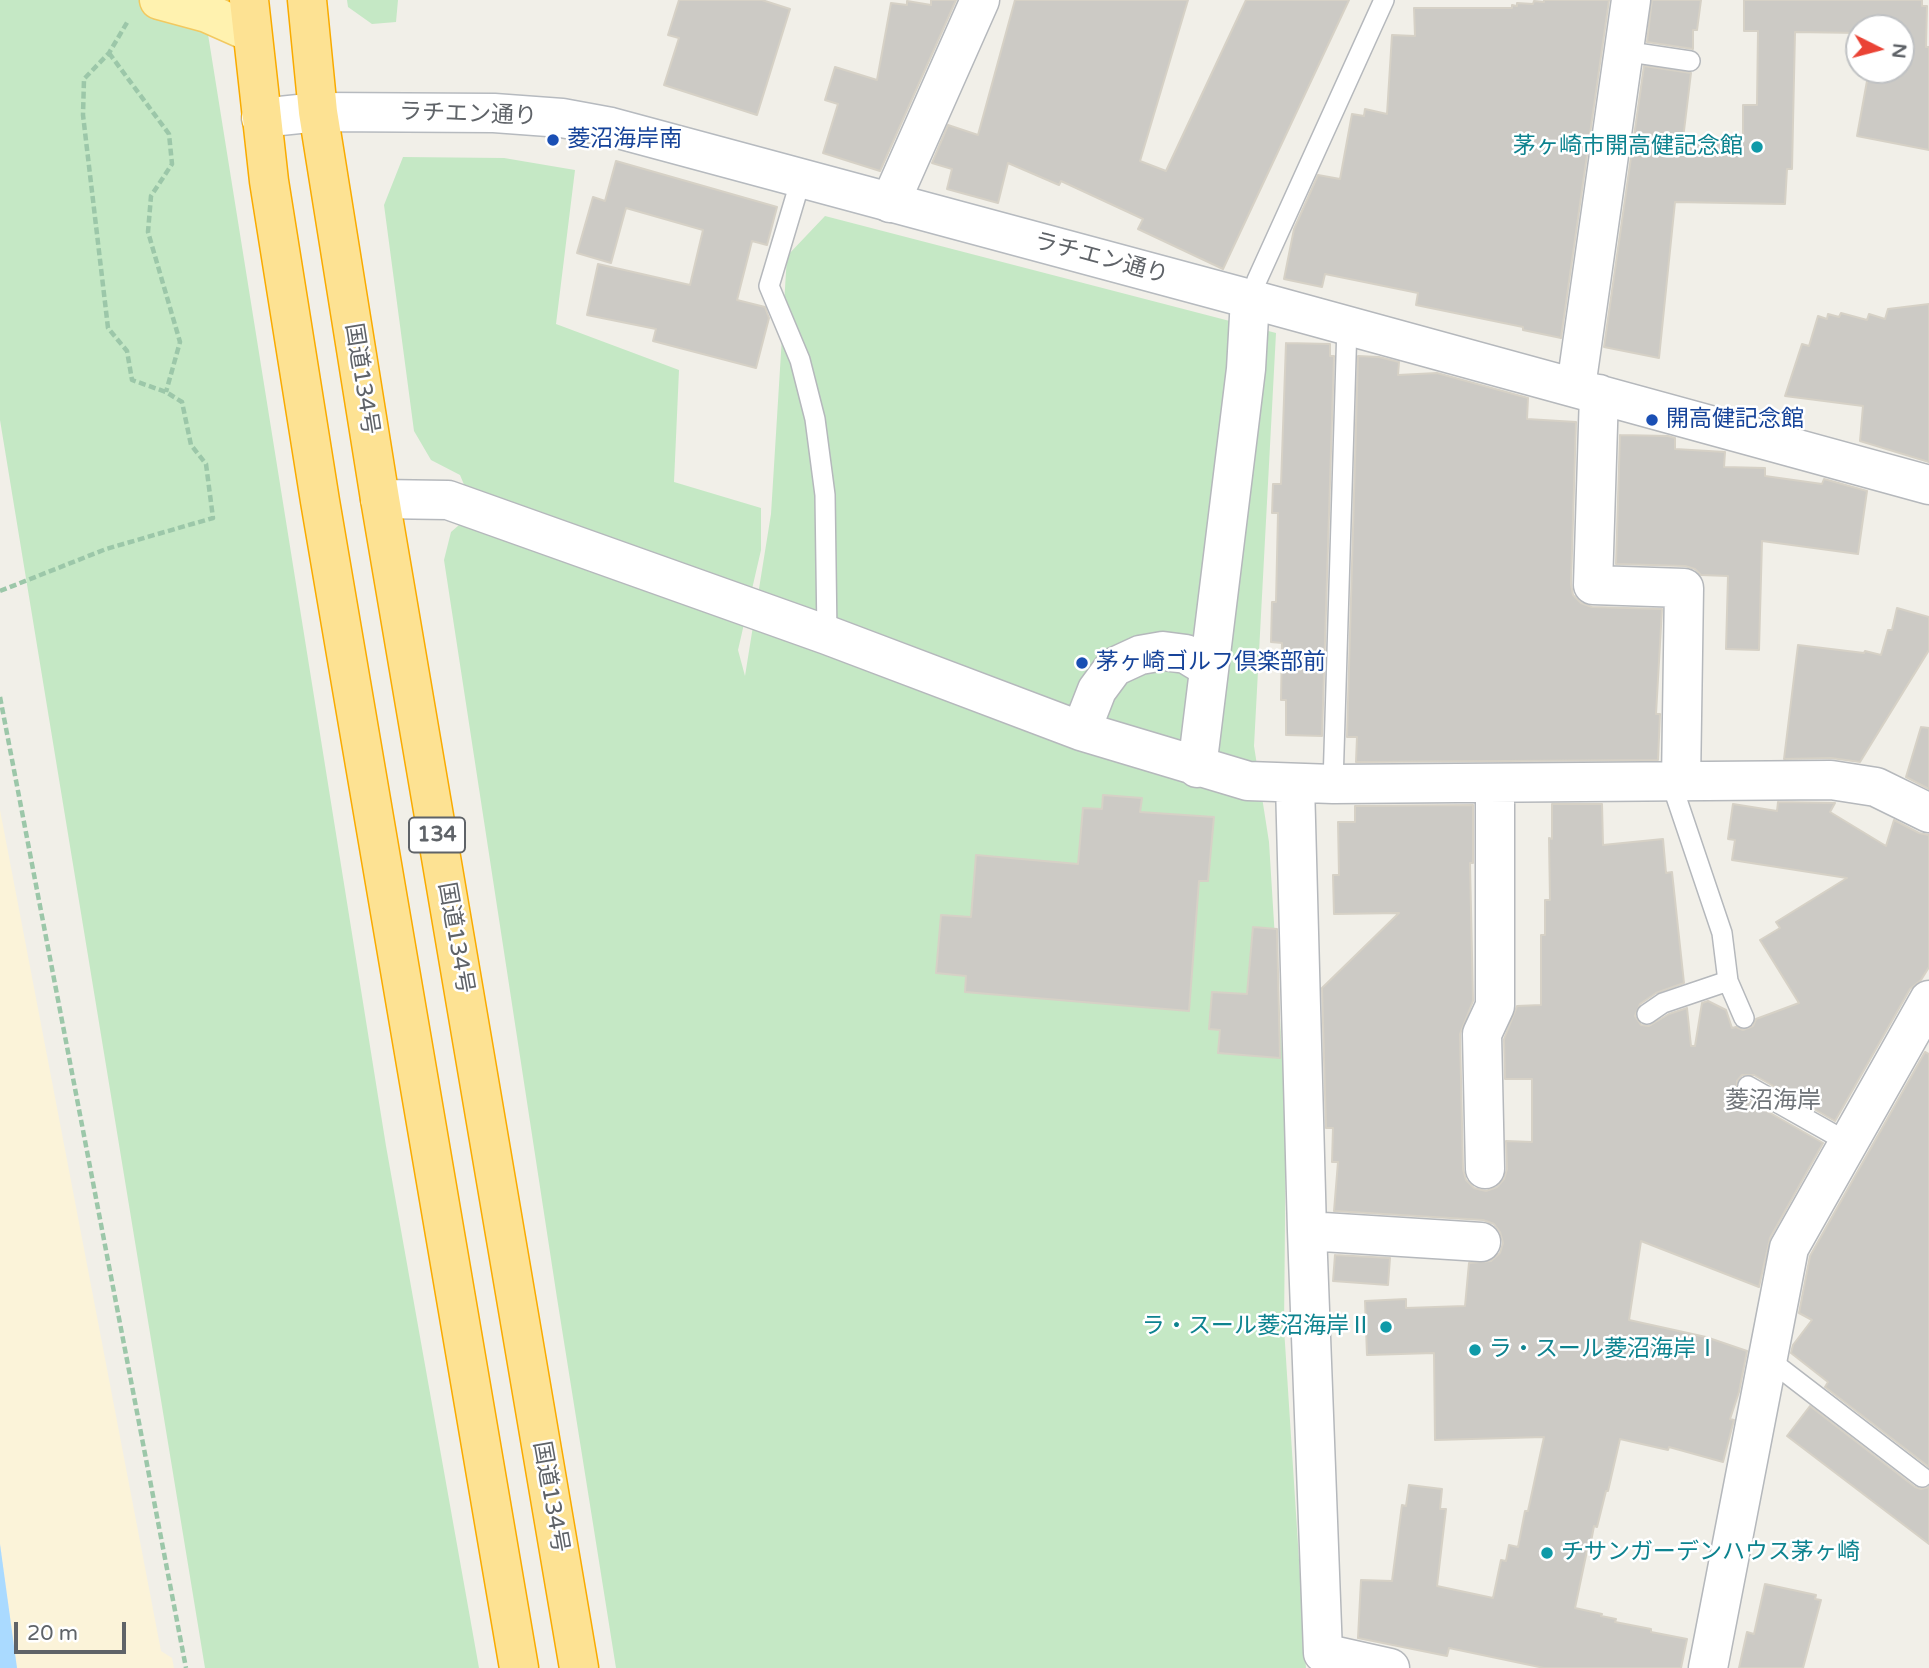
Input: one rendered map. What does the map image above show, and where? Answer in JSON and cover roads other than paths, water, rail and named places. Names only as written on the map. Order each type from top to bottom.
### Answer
[{"type":"highway","name":"国道134号","points":[[307,0],[318,112],[380,499],[579,1668]]},
{"type":"highway","name":"134","points":[[250,17],[269,181],[320,502],[519,1668]]},
{"type":"main road","points":[[147,5],[250,17]]},
{"type":"street","points":[[890,203],[980,0]]},
{"type":"street","points":[[1631,0],[1623,51],[1587,390],[1593,585],[1684,588],[1676,782]]},
{"type":"street","name":"ラチエン通り","points":[[261,118],[318,112],[494,113],[562,118],[611,127],[1347,324],[1929,485]]},
{"type":"street","points":[[1197,768],[1198,661],[1246,369],[1250,299]]},
{"type":"street","points":[[380,499],[448,500],[827,635],[1081,731],[1197,768],[1248,781],[1333,785],[1831,780],[1876,787],[1929,813]]},
{"type":"street","points":[[1081,731],[1097,690],[1114,667],[1140,655],[1163,651],[1198,661]]},
{"type":"street","points":[[1295,784],[1307,1231],[1323,1653],[1390,1668]]},
{"type":"street","points":[[1485,1169],[1482,1034],[1495,1006],[1495,784]]},
{"type":"street","points":[[1708,1668],[1789,1248],[1929,1000]]},
{"type":"street","points":[[1307,1231],[1481,1242]]},
{"type":"lane","points":[[1250,299],[1384,0]]},
{"type":"lane","points":[[1623,51],[1690,61]]},
{"type":"lane","points":[[801,179],[769,286],[800,360],[815,419],[825,495],[827,635]]},
{"type":"lane","points":[[1333,785],[1347,324]]},
{"type":"lane","points":[[1676,782],[1722,933],[1728,981],[1744,1018]]},
{"type":"lane","points":[[1647,1014],[1663,1003],[1728,981]]},
{"type":"lane","points":[[1748,1086],[1849,1143]]},
{"type":"lane","points":[[1767,1359],[1922,1477]]},
{"type":"water","points":[[0,1544],[17,1668],[0,1668]]},
{"type":"place","name":"菱沼海岸南","points":[[553,140]]},
{"type":"place","name":"茅ヶ崎市開高健記念館","points":[[1757,147]]},
{"type":"place","name":"開高健記念館","points":[[1652,420]]},
{"type":"place","name":"茅ヶ崎ゴルフ倶楽部前","points":[[1082,663]]},
{"type":"place","name":"ラ・スール菱沼海岸Ⅱ","points":[[1386,1327]]},
{"type":"place","name":"ラ・スール菱沼海岸Ⅰ","points":[[1475,1350]]},
{"type":"place","name":"チサンガーデンハウス茅ヶ崎","points":[[1547,1553]]},
{"type":"district","name":"菱沼海岸","points":[[1773,1102]]}]
